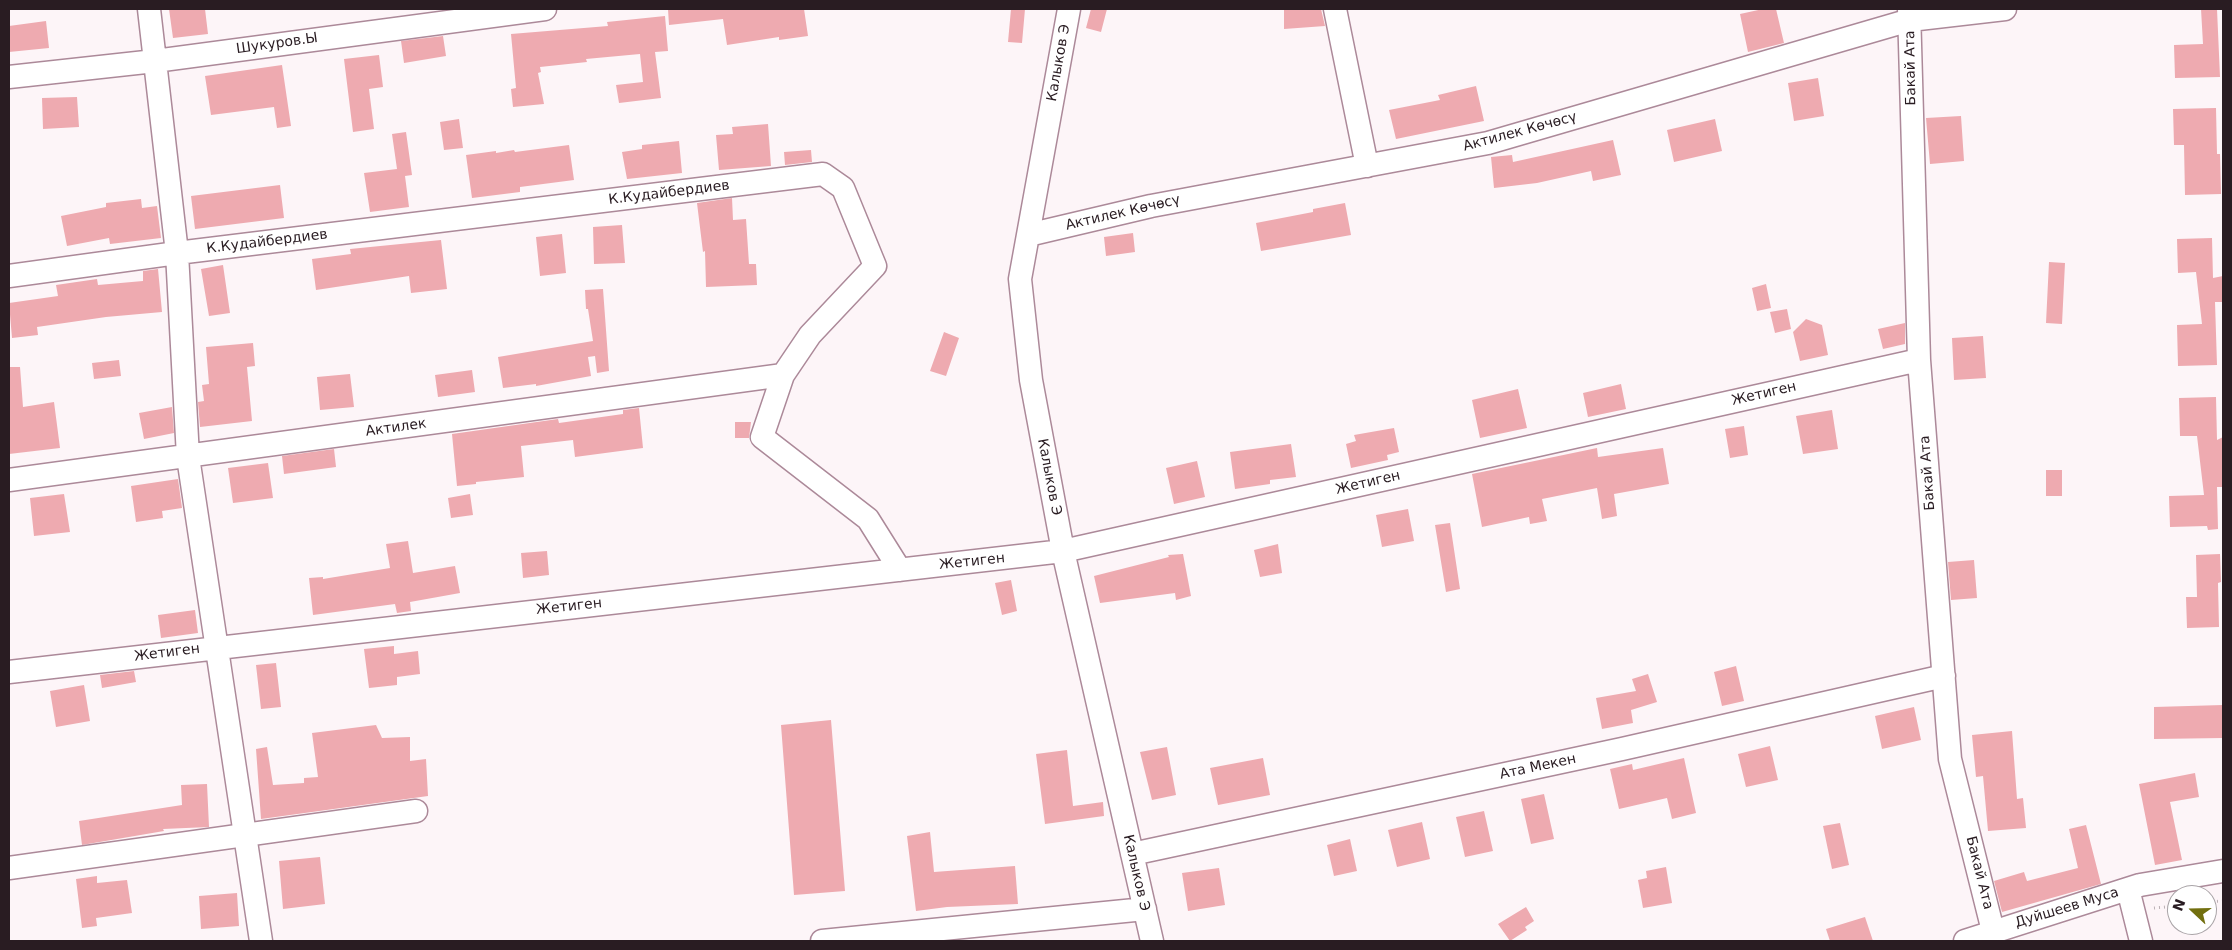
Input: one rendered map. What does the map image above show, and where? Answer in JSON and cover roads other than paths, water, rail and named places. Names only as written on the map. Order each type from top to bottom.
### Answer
[{"type":"street","points":[[149,9],[178,253],[188,457],[261,941]]},
{"type":"street","name":"Шукуров.Ы","points":[[9,77],[155,61],[544,9]]},
{"type":"street","name":"Калыков Э","points":[[1069,9],[1020,279],[1031,380],[1063,551],[1152,941]]},
{"type":"street","points":[[1335,9],[1367,166]]},
{"type":"street","name":"Актилек Көчөсү","points":[[1028,235],[1151,206],[1488,143],[1910,14],[2005,9]]},
{"type":"street","name":"Бакай Ата","points":[[1910,14],[1919,360],[1950,759],[1993,931]]},
{"type":"street","name":"К.Кудайбердиев","points":[[9,276],[178,253],[823,174],[843,188],[874,266],[810,335],[783,376],[762,437],[868,519],[900,570]]},
{"type":"street","name":"Жетиген","points":[[9,672],[1063,551],[1919,360]]},
{"type":"street","name":"Актилек","points":[[9,480],[783,376]]},
{"type":"street","name":"Ата Мекен","points":[[1132,854],[1622,749],[1944,676]]},
{"type":"street","points":[[9,868],[416,810]]},
{"type":"street","name":"Дуйшеев Муса","points":[[1965,941],[2134,887],[2223,871]]},
{"type":"street","points":[[2134,887],[2140,941]]},
{"type":"street","points":[[822,941],[1145,909]]}]
